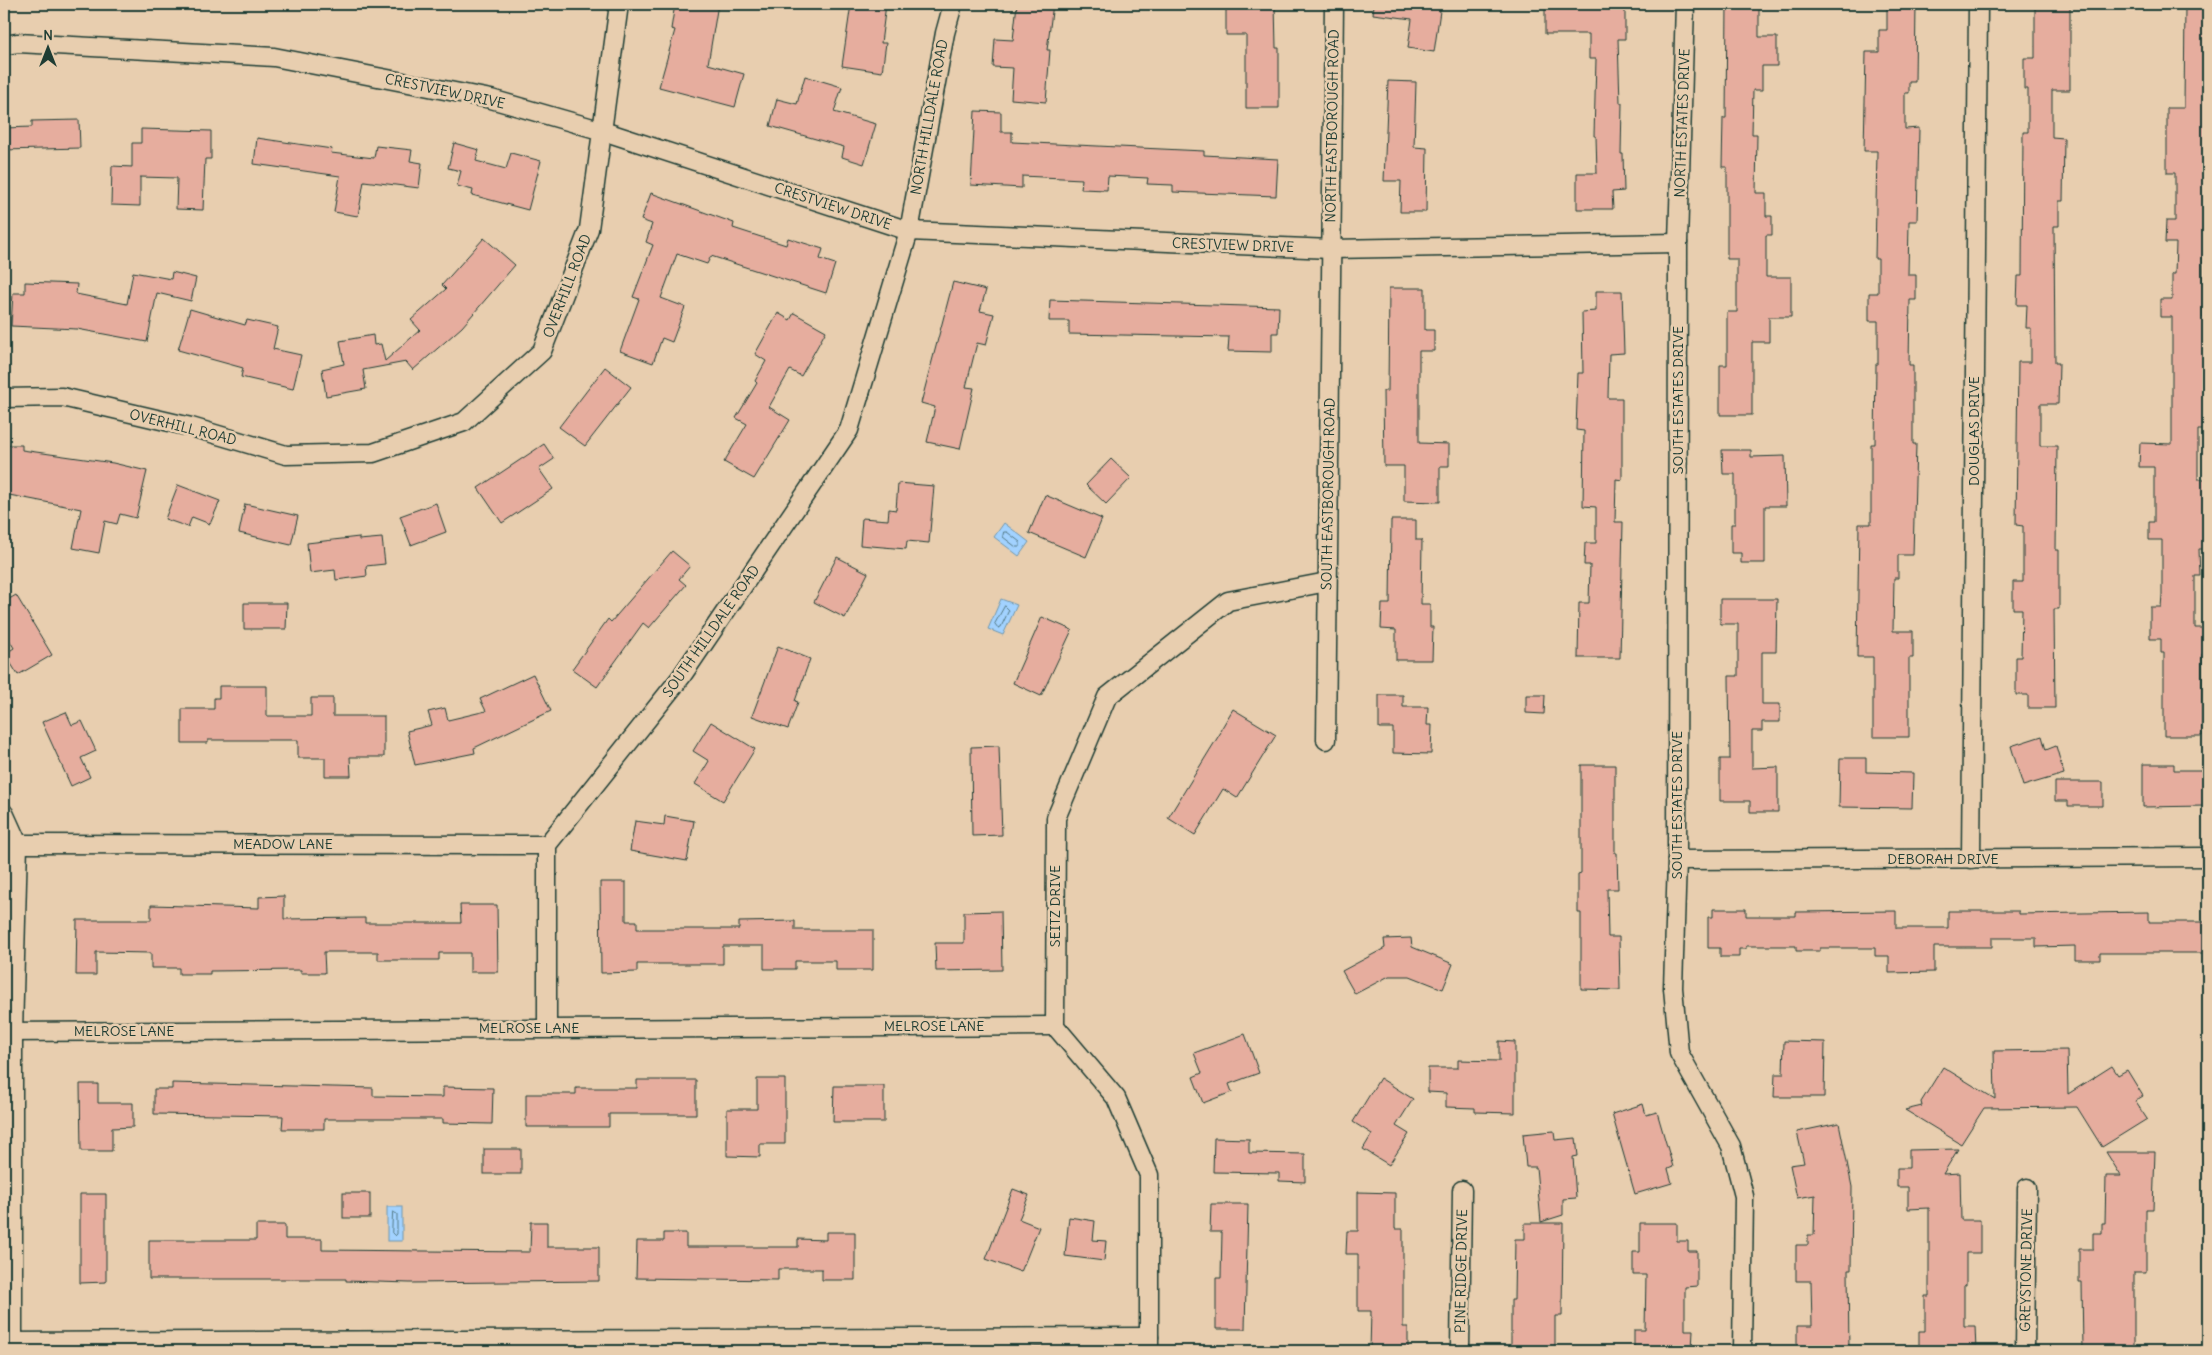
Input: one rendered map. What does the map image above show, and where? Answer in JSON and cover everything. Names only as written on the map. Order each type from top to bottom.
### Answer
[{"type":"street","name":"OVERHILL ROAD","points":[[4,398],[62,397],[191,427],[286,455],[373,453],[464,422],[542,351],[588,229],[619,4]]},
{"type":"street","name":"NORTH HILLDALE ROAD","points":[[909,231],[945,33],[953,4]]},
{"type":"street","name":"NORTH EASTBOROUGH ROAD","points":[[1331,249],[1334,4]]},
{"type":"street","name":"NORTH ESTATES DRIVE","points":[[1678,243],[1685,4]]},
{"type":"street","name":"DOUGLAS DRIVE","points":[[1971,859],[1978,4]]},
{"type":"street","name":"CRESTVIEW DRIVE","points":[[4,45],[18,43],[274,57],[491,99],[603,131],[909,231],[1331,249],[1678,243]]},
{"type":"street","name":"SOUTH HILLDALE ROAD","points":[[547,845],[680,677],[849,430],[909,231]]},
{"type":"street","name":"SOUTH ESTATES DRIVE","points":[[1678,243],[1677,860],[1673,988],[1678,1053],[1731,1146],[1744,1196],[1742,1351]]},
{"type":"street","name":"SOUTH EASTBOROUGH ROAD","points":[[1326,740],[1331,249]]},
{"type":"street","name":"SEITZ DRIVE","points":[[1055,1026],[1056,818],[1107,697],[1228,601],[1327,582]]},
{"type":"street","points":[[4,813],[18,844],[8,1032],[10,1345],[1149,1344],[1149,1175],[1116,1098],[1055,1026]]},
{"type":"street","name":"MEADOW LANE","points":[[18,844],[547,845]]},
{"type":"street","points":[[547,845],[547,1028]]},
{"type":"street","name":"DEBORAH DRIVE","points":[[1677,860],[2208,857]]},
{"type":"street","name":"MELROSE LANE","points":[[8,1032],[1055,1026]]},
{"type":"street","name":"GREYSTONE DRIVE","points":[[2025,1351],[2027,1188]]},
{"type":"street","name":"PINE RIDGE DRIVE","points":[[1460,1351],[1462,1190]]},
{"type":"water","points":[[1004,523],[1029,542],[1019,556],[994,537]]},
{"type":"water","points":[[1001,599],[1017,605],[1003,635],[988,629]]},
{"type":"water","points":[[387,1207],[402,1207],[402,1241],[387,1241]]},
{"type":"building","points":[[675,4],[718,4],[708,64],[744,74],[735,107],[659,87],[675,30],[671,29]]},
{"type":"building","points":[[851,4],[870,7],[870,4],[886,4],[881,43],[886,43],[882,72],[842,66]]},
{"type":"building","points":[[1017,4],[1053,4],[1047,50],[1050,50],[1046,102],[1011,99],[1013,68],[993,67],[995,39],[1013,40]]},
{"type":"building","points":[[1226,4],[1275,4],[1276,48],[1279,48],[1279,108],[1246,108],[1246,35],[1226,35]]},
{"type":"building","points":[[1374,4],[1441,4],[1434,52],[1408,48],[1412,19],[1373,14]]},
{"type":"building","points":[[1545,4],[1625,5],[1625,39],[1618,39],[1620,103],[1622,103],[1621,154],[1623,154],[1624,191],[1612,192],[1613,209],[1577,209],[1577,173],[1597,173],[1596,136],[1594,136],[1596,59],[1589,59],[1589,34],[1545,34]]},
{"type":"building","points":[[1727,4],[1759,4],[1759,37],[1777,37],[1777,66],[1762,66],[1762,90],[1753,90],[1752,134],[1757,134],[1756,193],[1766,193],[1766,216],[1772,216],[1772,235],[1766,235],[1766,277],[1791,277],[1791,317],[1769,317],[1769,342],[1752,342],[1752,415],[1720,415],[1720,365],[1727,365],[1727,312],[1737,312],[1737,259],[1727,259],[1727,167],[1722,167],[1723,118],[1726,118]]},
{"type":"building","points":[[1887,4],[1916,4],[1915,82],[1909,82],[1909,93],[1905,93],[1905,129],[1919,128],[1917,221],[1909,221],[1908,275],[1916,275],[1916,300],[1910,300],[1909,365],[1913,365],[1913,444],[1916,444],[1913,555],[1898,555],[1898,578],[1894,578],[1893,631],[1913,631],[1913,658],[1909,658],[1909,737],[1873,737],[1873,657],[1857,657],[1859,524],[1871,524],[1871,444],[1875,444],[1876,364],[1878,364],[1878,321],[1869,321],[1869,293],[1878,293],[1878,259],[1875,259],[1877,151],[1864,151],[1866,52],[1879,52],[1879,30],[1887,30]]},
{"type":"building","points":[[2035,4],[2070,4],[2070,90],[2052,90],[2052,137],[2064,138],[2063,201],[2059,201],[2059,226],[2054,226],[2055,363],[2059,363],[2058,404],[2040,404],[2040,446],[2057,446],[2056,550],[2059,550],[2059,609],[2054,609],[2055,708],[2028,708],[2028,695],[2016,695],[2016,657],[2021,657],[2022,609],[2013,609],[2013,582],[2023,582],[2023,526],[2016,525],[2018,362],[2031,362],[2031,328],[2026,328],[2027,305],[2017,305],[2018,276],[2022,276],[2023,132],[2028,132],[2028,89],[2024,89],[2024,58],[2035,58]]},
{"type":"building","points":[[2185,4],[2208,4],[2208,254],[2203,254],[2203,317],[2208,317],[2208,342],[2206,342],[2205,430],[2198,430],[2198,479],[2208,479],[2207,549],[2199,549],[2200,576],[2195,576],[2195,628],[2207,628],[2206,654],[2202,654],[2202,736],[2164,736],[2164,653],[2161,653],[2161,639],[2150,639],[2150,607],[2161,607],[2162,540],[2149,540],[2149,522],[2154,522],[2154,467],[2139,467],[2140,443],[2172,444],[2172,317],[2160,317],[2160,299],[2172,299],[2172,274],[2175,274],[2176,243],[2165,243],[2166,221],[2175,221],[2175,173],[2167,173],[2167,108],[2184,108]]},
{"type":"building","points":[[805,76],[842,87],[834,112],[876,124],[864,164],[842,157],[844,147],[770,126],[777,99],[797,104]]},
{"type":"building","points":[[1388,81],[1416,82],[1414,147],[1427,148],[1426,212],[1400,212],[1401,181],[1384,181]]},
{"type":"building","points":[[975,111],[1001,112],[1001,132],[1012,132],[1012,142],[1204,151],[1204,155],[1278,159],[1276,196],[1173,192],[1173,185],[1147,184],[1148,178],[1108,176],[1107,190],[1081,189],[1082,179],[1022,176],[1022,188],[971,185]]},
{"type":"building","points":[[79,120],[80,148],[4,150],[4,128],[32,127],[32,121]]},
{"type":"building","points":[[141,129],[211,131],[211,159],[205,159],[203,210],[176,209],[177,178],[140,177],[140,206],[111,205],[112,166],[132,167],[132,143],[141,143]]},
{"type":"building","points":[[257,138],[332,149],[331,153],[374,158],[376,146],[412,150],[410,161],[422,163],[419,188],[364,181],[358,216],[334,212],[340,176],[254,164]]},
{"type":"building","points":[[454,143],[479,150],[476,161],[506,169],[511,153],[541,161],[528,210],[472,195],[473,190],[457,186],[461,171],[448,168]]},
{"type":"building","points":[[651,193],[734,223],[733,228],[786,245],[788,238],[823,249],[820,259],[835,264],[826,293],[711,256],[707,264],[677,254],[661,298],[685,307],[672,342],[662,338],[653,363],[620,351],[639,299],[633,297],[653,245],[646,242],[652,224],[641,220]]},
{"type":"building","points":[[484,238],[515,265],[462,327],[413,370],[406,362],[363,370],[366,389],[326,396],[322,369],[344,364],[340,341],[373,335],[374,345],[381,344],[385,361],[420,330],[411,320],[446,289],[442,285]]},
{"type":"building","points":[[133,272],[171,279],[172,272],[196,278],[191,301],[157,293],[147,342],[77,329],[11,326],[13,293],[25,293],[25,282],[77,284],[76,294],[127,304]]},
{"type":"building","points":[[953,282],[986,290],[980,311],[994,314],[986,345],[977,343],[966,387],[974,388],[960,449],[927,442],[935,407],[921,403]]},
{"type":"building","points":[[1389,288],[1425,288],[1425,330],[1434,330],[1434,351],[1419,351],[1419,443],[1449,444],[1449,466],[1440,466],[1440,502],[1404,501],[1404,466],[1384,466],[1383,391],[1388,391]]},
{"type":"building","points":[[1596,291],[1622,291],[1624,353],[1609,354],[1608,398],[1622,398],[1622,480],[1616,479],[1615,522],[1623,522],[1620,658],[1578,658],[1579,603],[1589,603],[1590,565],[1584,565],[1585,543],[1596,543],[1596,507],[1583,506],[1584,431],[1576,430],[1578,373],[1583,373],[1582,312],[1596,311]]},
{"type":"building","points":[[1050,300],[1279,307],[1278,333],[1272,333],[1272,352],[1228,351],[1229,337],[1069,334],[1069,321],[1049,321]]},
{"type":"building","points":[[190,309],[245,325],[247,320],[278,327],[273,349],[301,355],[293,389],[241,377],[243,368],[178,350]]},
{"type":"building","points":[[778,313],[790,320],[794,313],[826,331],[801,376],[790,370],[769,407],[790,420],[754,479],[724,462],[747,424],[736,418],[757,383],[755,381],[766,361],[755,354]]},
{"type":"building","points":[[605,367],[631,387],[585,446],[559,427]]},
{"type":"building","points":[[544,444],[554,459],[539,469],[553,489],[502,523],[478,488]]},
{"type":"building","points":[[4,445],[22,445],[22,450],[113,463],[147,471],[136,518],[120,514],[117,524],[105,521],[99,553],[73,548],[81,509],[4,494]]},
{"type":"building","points":[[1722,450],[1751,450],[1751,457],[1785,456],[1786,506],[1765,506],[1765,563],[1741,563],[1741,553],[1731,553],[1731,524],[1735,524],[1735,474],[1723,474]]},
{"type":"building","points":[[1111,459],[1131,478],[1106,504],[1086,485]]},
{"type":"building","points":[[898,483],[934,486],[929,543],[907,541],[906,549],[860,545],[862,518],[888,520],[889,509],[896,510]]},
{"type":"building","points":[[178,485],[220,501],[210,524],[192,517],[188,527],[165,519]]},
{"type":"building","points":[[1045,495],[1102,519],[1086,557],[1029,533]]},
{"type":"building","points":[[436,503],[446,532],[411,545],[400,516]]},
{"type":"building","points":[[245,504],[298,516],[291,545],[239,533]]},
{"type":"building","points":[[1391,520],[1416,520],[1416,540],[1422,540],[1421,604],[1430,604],[1430,627],[1433,627],[1432,660],[1396,660],[1396,630],[1381,629],[1382,604],[1390,604]]},
{"type":"building","points":[[359,537],[359,540],[382,538],[385,564],[366,566],[367,576],[336,580],[335,570],[310,573],[307,543]]},
{"type":"building","points":[[672,551],[690,566],[679,579],[686,585],[649,628],[643,623],[597,687],[572,669],[608,619],[611,622]]},
{"type":"building","points":[[837,557],[868,573],[845,618],[814,602]]},
{"type":"building","points":[[16,595],[52,655],[18,675],[5,654],[14,648],[4,631],[4,602]]},
{"type":"building","points":[[1720,599],[1777,599],[1776,652],[1762,652],[1762,704],[1780,704],[1780,722],[1762,722],[1762,731],[1752,731],[1752,768],[1778,767],[1778,812],[1750,812],[1750,801],[1720,801],[1720,759],[1730,759],[1729,676],[1738,676],[1738,624],[1720,624]]},
{"type":"building","points":[[244,603],[287,603],[286,629],[244,629]]},
{"type":"building","points":[[1042,617],[1072,630],[1041,696],[1013,683]]},
{"type":"building","points":[[778,646],[810,659],[795,701],[798,702],[788,729],[752,716]]},
{"type":"building","points":[[533,674],[551,711],[474,748],[475,753],[415,765],[407,731],[432,725],[428,712],[445,708],[448,720],[486,711],[480,699]]},
{"type":"building","points":[[219,686],[267,686],[267,716],[311,716],[311,698],[333,698],[333,716],[384,716],[384,757],[350,757],[351,776],[325,776],[325,758],[298,758],[298,740],[208,740],[208,743],[182,743],[182,709],[214,709],[214,698],[219,698]]},
{"type":"building","points":[[1379,695],[1403,695],[1403,707],[1428,707],[1427,725],[1432,725],[1431,754],[1393,753],[1393,728],[1379,728]]},
{"type":"building","points":[[1526,695],[1545,695],[1544,714],[1526,713]]},
{"type":"building","points":[[1233,709],[1276,735],[1237,798],[1223,789],[1195,835],[1168,818]]},
{"type":"building","points":[[66,712],[72,725],[82,721],[96,751],[81,758],[90,777],[71,786],[42,722]]},
{"type":"building","points":[[711,722],[755,749],[723,801],[695,784],[709,761],[693,751]]},
{"type":"building","points":[[2042,736],[2046,750],[2056,746],[2064,774],[2023,786],[2011,746]]},
{"type":"building","points":[[999,746],[1002,835],[972,836],[971,747]]},
{"type":"building","points":[[1840,758],[1866,758],[1866,772],[1913,773],[1912,808],[1839,807]]},
{"type":"building","points":[[2143,764],[2174,764],[2174,770],[2205,770],[2205,806],[2143,807]]},
{"type":"building","points":[[1581,765],[1615,765],[1615,853],[1617,853],[1618,889],[1607,889],[1608,937],[1619,937],[1620,990],[1581,989],[1581,913],[1578,913],[1578,874],[1581,873]]},
{"type":"building","points":[[2055,782],[2103,782],[2103,806],[2068,806],[2068,801],[2055,801]]},
{"type":"building","points":[[665,816],[694,821],[687,861],[630,851],[635,821],[664,825]]},
{"type":"building","points":[[600,882],[626,882],[626,921],[637,921],[637,929],[739,929],[739,922],[795,921],[795,930],[873,930],[873,970],[836,970],[836,961],[795,961],[795,969],[764,969],[764,946],[723,946],[723,964],[637,964],[637,972],[601,973]]},
{"type":"building","points":[[284,896],[284,919],[365,918],[365,923],[461,923],[460,905],[497,905],[498,972],[470,972],[470,953],[439,953],[439,960],[378,960],[378,952],[324,952],[325,973],[301,973],[301,970],[210,971],[210,974],[179,974],[179,968],[151,968],[151,953],[96,952],[96,975],[76,975],[77,920],[151,920],[151,905],[259,908],[259,897]]},
{"type":"building","points":[[1713,909],[1746,909],[1746,916],[1796,916],[1796,912],[1896,911],[1896,928],[1948,928],[1948,911],[2019,911],[2019,914],[2149,912],[2149,922],[2208,922],[2208,953],[2100,953],[2100,960],[2075,960],[2075,946],[2036,947],[2036,938],[1992,938],[1992,947],[1934,947],[1934,972],[1889,973],[1889,956],[1875,956],[1875,948],[1820,948],[1820,951],[1796,951],[1796,946],[1746,946],[1746,949],[1739,949],[1739,957],[1720,957],[1720,948],[1708,948],[1708,917],[1713,917]]},
{"type":"building","points":[[1001,911],[1002,970],[936,971],[935,943],[964,943],[964,912]]},
{"type":"building","points":[[1411,938],[1412,947],[1453,964],[1443,989],[1410,976],[1389,976],[1355,994],[1342,971],[1385,948],[1384,939]]},
{"type":"building","points":[[1245,1034],[1259,1073],[1229,1084],[1232,1092],[1203,1103],[1193,1077],[1202,1073],[1194,1053]]},
{"type":"building","points":[[1499,1041],[1515,1042],[1515,1113],[1475,1112],[1475,1108],[1446,1107],[1446,1093],[1428,1092],[1428,1068],[1458,1068],[1458,1060],[1499,1061]]},
{"type":"building","points":[[1784,1041],[1825,1042],[1824,1097],[1774,1097],[1775,1074],[1783,1074]]},
{"type":"building","points":[[2067,1050],[2068,1094],[2112,1066],[2118,1075],[2127,1070],[2143,1096],[2135,1101],[2147,1119],[2102,1147],[2077,1107],[1984,1108],[1961,1144],[1905,1110],[1922,1106],[1921,1102],[1943,1067],[1995,1099],[1994,1051]]},
{"type":"building","points":[[1380,1078],[1413,1099],[1396,1126],[1409,1134],[1389,1165],[1363,1149],[1372,1134],[1353,1122]]},
{"type":"building","points":[[757,1079],[785,1079],[785,1144],[760,1144],[760,1157],[727,1156],[727,1109],[757,1109]]},
{"type":"building","points":[[637,1080],[696,1080],[696,1114],[609,1114],[609,1127],[526,1127],[526,1094],[576,1094],[576,1088],[637,1088]]},
{"type":"building","points":[[172,1083],[373,1088],[373,1096],[443,1097],[443,1087],[493,1088],[492,1124],[443,1123],[443,1119],[324,1119],[324,1129],[282,1129],[283,1116],[154,1114],[154,1089],[172,1089]]},
{"type":"building","points":[[80,1084],[98,1084],[98,1103],[133,1103],[133,1127],[112,1128],[112,1151],[81,1151]]},
{"type":"building","points":[[834,1086],[884,1086],[884,1122],[833,1122]]},
{"type":"building","points":[[1643,1104],[1646,1115],[1657,1112],[1673,1167],[1668,1169],[1672,1183],[1635,1194],[1612,1114]]},
{"type":"building","points":[[1839,1123],[1852,1187],[1851,1270],[1848,1270],[1849,1351],[1797,1351],[1797,1326],[1812,1326],[1811,1281],[1796,1281],[1796,1245],[1808,1245],[1808,1235],[1814,1235],[1815,1195],[1797,1198],[1790,1165],[1804,1163],[1797,1132]]},
{"type":"building","points":[[1554,1131],[1555,1140],[1576,1138],[1578,1156],[1573,1157],[1576,1198],[1563,1199],[1563,1215],[1541,1222],[1536,1167],[1526,1167],[1523,1134]]},
{"type":"building","points":[[1214,1138],[1249,1139],[1249,1153],[1305,1154],[1305,1182],[1279,1181],[1279,1173],[1213,1172]]},
{"type":"building","points":[[484,1149],[521,1149],[521,1174],[484,1174]]},
{"type":"building","points":[[1958,1149],[1943,1174],[1960,1173],[1961,1220],[1980,1220],[1980,1253],[1966,1253],[1966,1285],[1964,1285],[1964,1326],[1975,1326],[1976,1351],[1919,1351],[1919,1331],[1925,1331],[1925,1296],[1929,1296],[1929,1208],[1908,1209],[1908,1187],[1897,1187],[1897,1168],[1909,1168],[1909,1150]]},
{"type":"building","points":[[2106,1152],[2155,1152],[2153,1209],[2146,1209],[2146,1272],[2134,1272],[2134,1351],[2083,1351],[2082,1282],[2079,1282],[2079,1249],[2093,1249],[2093,1233],[2102,1233],[2102,1223],[2105,1223],[2106,1176],[2121,1176]]},
{"type":"building","points":[[1013,1189],[1029,1195],[1019,1219],[1039,1227],[1021,1272],[986,1259]]},
{"type":"building","points":[[1358,1192],[1395,1193],[1395,1229],[1403,1229],[1403,1327],[1408,1327],[1408,1351],[1370,1351],[1371,1311],[1358,1311],[1358,1254],[1346,1254],[1347,1231],[1358,1231]]},
{"type":"building","points":[[343,1193],[370,1193],[370,1218],[343,1218]]},
{"type":"building","points":[[80,1194],[106,1194],[106,1282],[80,1283]]},
{"type":"building","points":[[1211,1204],[1248,1204],[1245,1329],[1216,1329],[1216,1278],[1221,1278],[1222,1232],[1210,1232]]},
{"type":"building","points":[[1069,1217],[1095,1221],[1093,1240],[1106,1241],[1104,1261],[1065,1256]]},
{"type":"building","points":[[531,1222],[547,1222],[547,1247],[599,1247],[599,1281],[410,1283],[346,1281],[346,1279],[149,1279],[149,1240],[256,1240],[256,1225],[285,1225],[285,1239],[322,1239],[322,1250],[530,1252]]},
{"type":"building","points":[[1525,1223],[1563,1223],[1562,1316],[1555,1316],[1555,1349],[1511,1351],[1511,1300],[1514,1300],[1515,1239],[1525,1239]]},
{"type":"building","points":[[1640,1223],[1677,1223],[1677,1241],[1688,1241],[1688,1251],[1697,1251],[1697,1286],[1685,1287],[1685,1330],[1693,1330],[1692,1351],[1634,1351],[1634,1330],[1645,1330],[1646,1275],[1633,1275],[1633,1252],[1640,1252]]},
{"type":"building","points":[[826,1232],[855,1232],[855,1280],[822,1280],[822,1269],[778,1269],[778,1280],[636,1278],[637,1241],[664,1241],[664,1233],[686,1233],[686,1247],[798,1247],[798,1239],[826,1240]]}]
